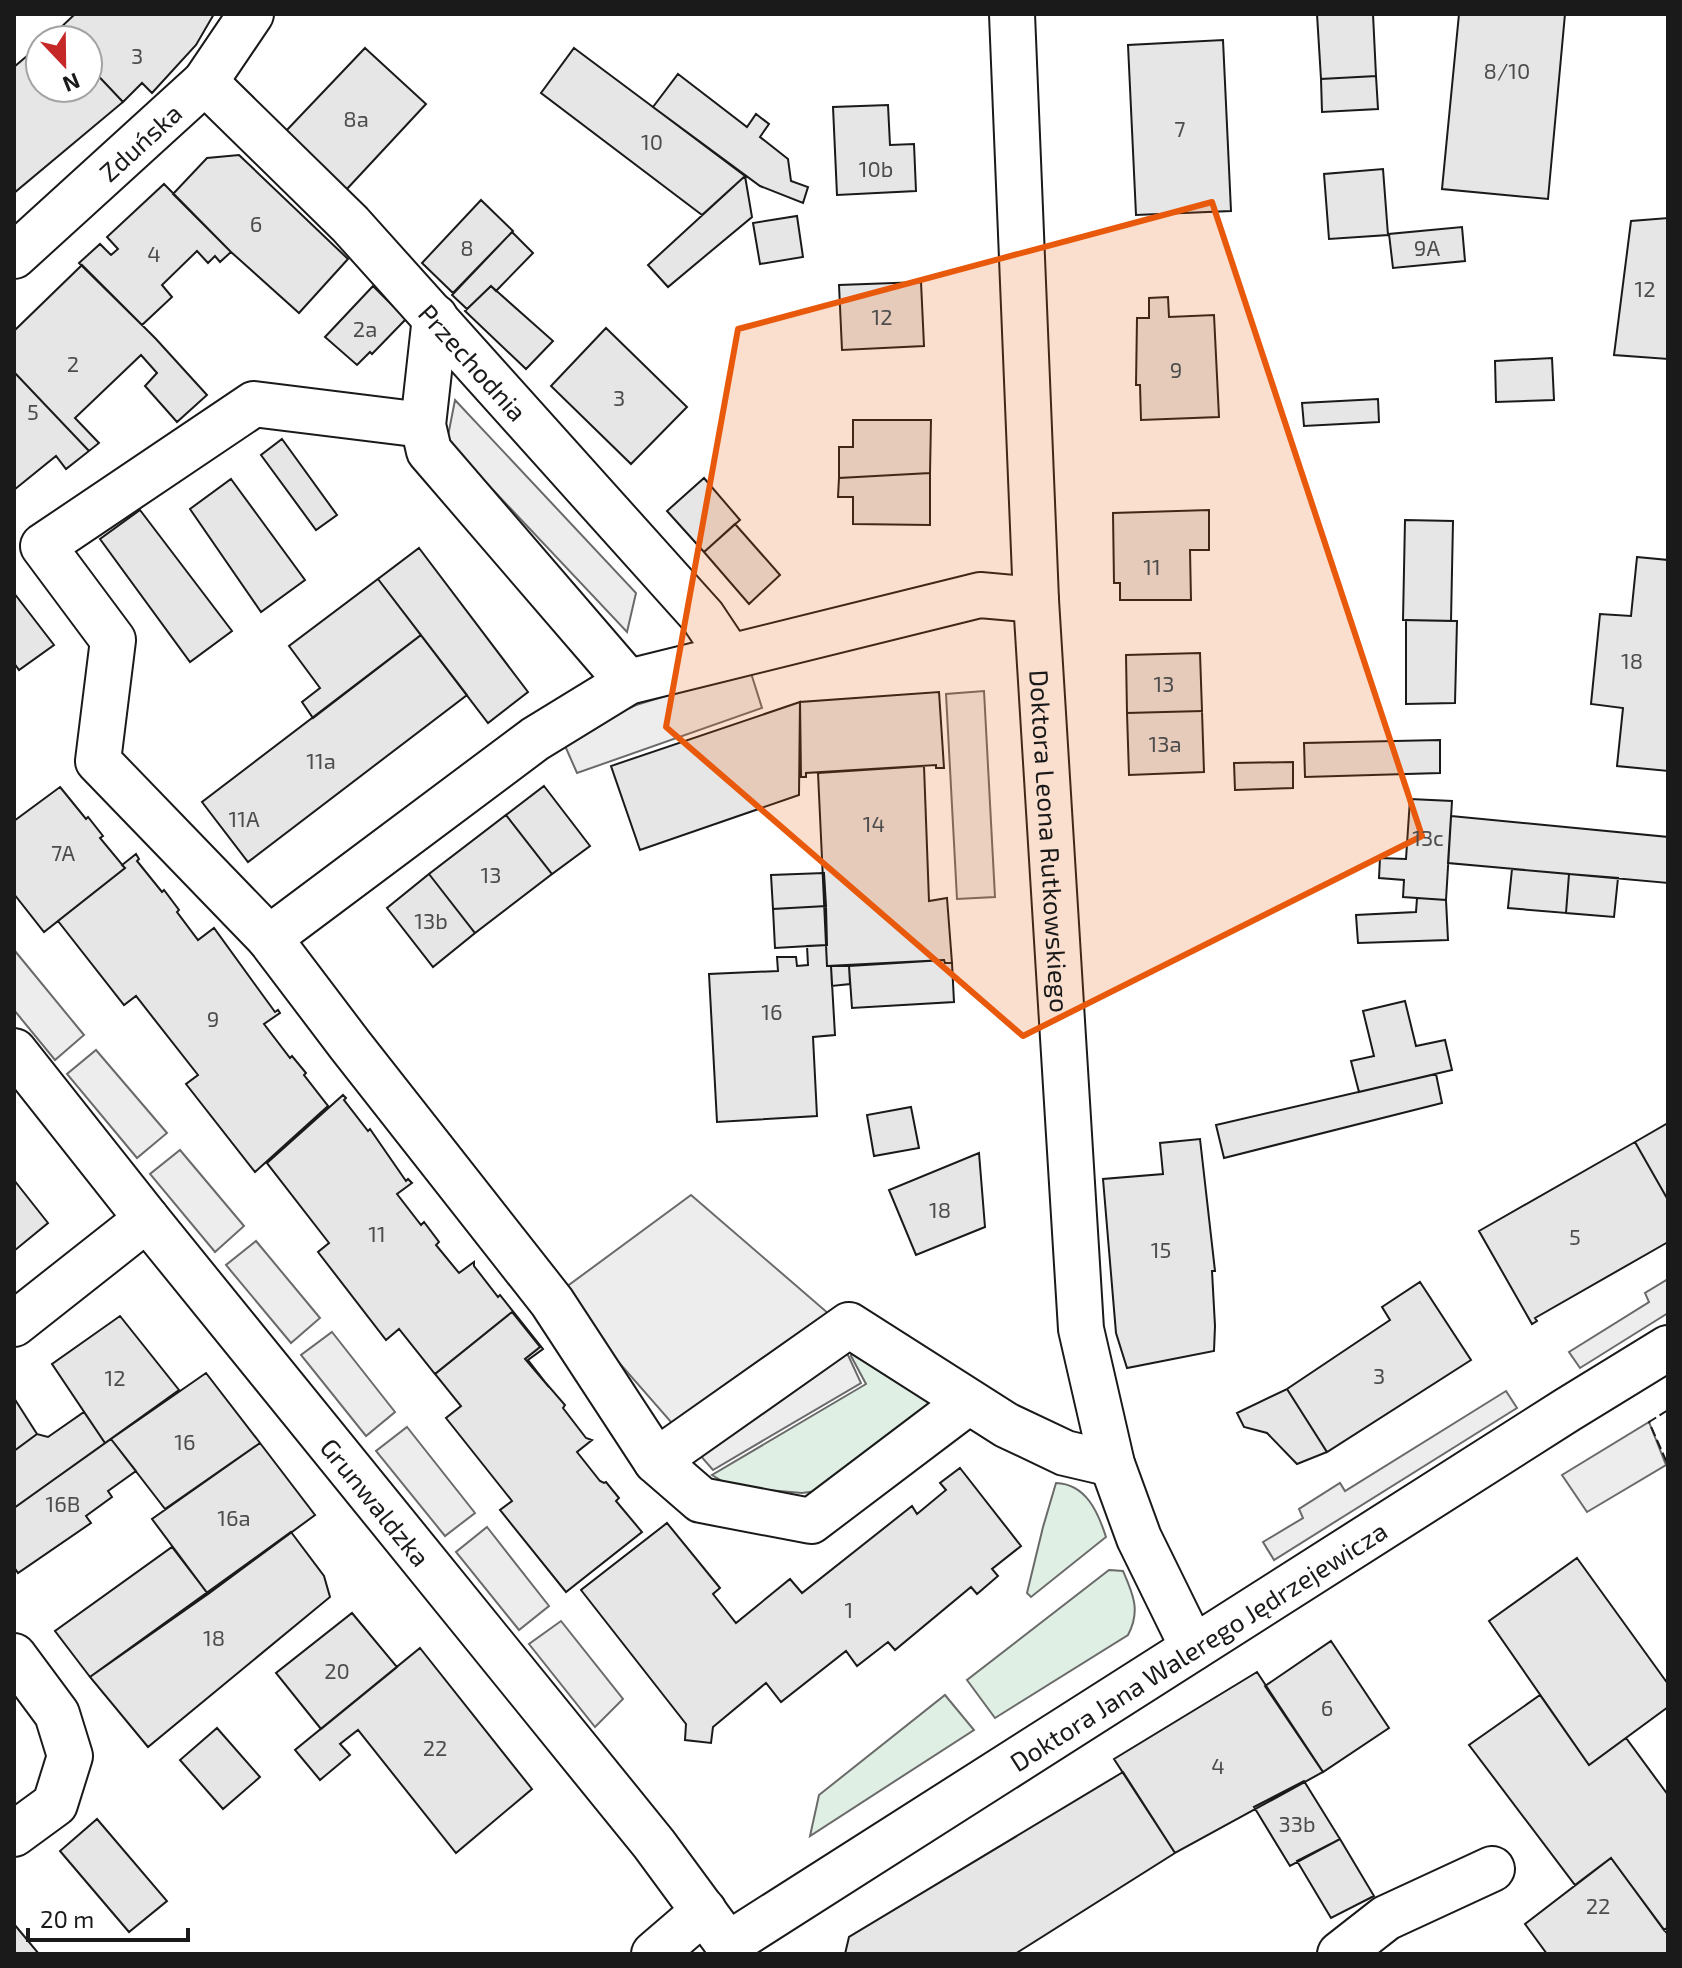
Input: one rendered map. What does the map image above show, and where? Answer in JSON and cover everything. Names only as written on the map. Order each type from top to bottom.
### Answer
[{"type":"street","name":"Zduńska","points":[[14,256],[205,82],[251,14]]},
{"type":"street","name":"Doktora Leona Rutkowskiego","points":[[1012,14],[1036,600],[1081,1329],[1112,1464],[1139,1538],[1193,1648]]},
{"type":"street","name":"Przechodnia","points":[[205,82],[350,224],[435,317],[703,617],[729,656]]},
{"type":"street","points":[[435,317],[423,425],[429,451],[628,682]]},
{"type":"street","points":[[423,425],[254,404],[43,546],[113,640],[98,761],[283,927],[350,1045],[552,1302],[656,1461],[701,1500],[811,1521],[967,1403]]},
{"type":"street","points":[[283,927],[535,739],[628,682],[980,595],[1036,600]]},
{"type":"street","name":"Grunwaldzka","points":[[14,1051],[654,1844],[722,1937]]},
{"type":"street","points":[[14,1324],[147,1219]]},
{"type":"street","points":[[656,1461],[849,1325],[1006,1425],[1065,1453],[1112,1464]]},
{"type":"street","name":"Doktora Jana Walerego Jędrzejewicza","points":[[654,1954],[722,1937],[1193,1648],[1668,1348]]},
{"type":"street","points":[[14,1656],[57,1714],[70,1756],[55,1804],[14,1834]]},
{"type":"street","points":[[1340,1954],[1386,1918],[1492,1869]]},
{"type":"highlighted area","points":[[1212,202],[1422,836],[1023,1036],[666,727],[738,329]]},
{"type":"green space","points":[[852,1350],[935,1397],[935,1407],[817,1491],[802,1493],[732,1487],[712,1475],[866,1384],[851,1356]]},
{"type":"green space","points":[[1056,1483],[1075,1488],[1083,1494],[1095,1509],[1106,1537],[1031,1597],[1027,1593]]},
{"type":"green space","points":[[1109,1570],[1123,1571],[1132,1595],[1135,1610],[1128,1635],[995,1718],[967,1680]]},
{"type":"green space","points":[[945,1695],[974,1730],[810,1836],[819,1795]]},
{"type":"shaded area","points":[[455,400],[636,593],[627,632],[447,441]]},
{"type":"shaded area","points":[[750,670],[762,708],[577,773],[562,739],[636,705]]},
{"type":"shaded area","points":[[984,691],[995,897],[957,899],[946,694]]},
{"type":"shaded area","points":[[15,951],[84,1035],[55,1060],[14,1010]]},
{"type":"shaded area","points":[[96,1050],[167,1133],[137,1158],[67,1074]]},
{"type":"shaded area","points":[[180,1150],[244,1226],[215,1252],[150,1174]]},
{"type":"shaded area","points":[[691,1195],[829,1314],[861,1383],[713,1470],[558,1293]]},
{"type":"shaded area","points":[[256,1241],[320,1318],[291,1343],[226,1265]]},
{"type":"shaded area","points":[[1668,1279],[1668,1313],[1580,1368],[1569,1352],[1649,1302],[1645,1293]]},
{"type":"shaded area","points":[[332,1332],[395,1412],[366,1436],[301,1355]]},
{"type":"shaded area","points":[[1506,1391],[1517,1408],[1274,1560],[1263,1542],[1303,1518],[1299,1509],[1340,1483],[1345,1491]]},
{"type":"shaded area","points":[[1649,1422],[1666,1465],[1587,1512],[1562,1475]]},
{"type":"shaded area","points":[[407,1427],[475,1513],[445,1536],[376,1451]]},
{"type":"shaded area","points":[[487,1527],[549,1606],[519,1630],[456,1552]]},
{"type":"shaded area","points":[[561,1621],[623,1699],[595,1727],[529,1644]]},
{"type":"building","points":[[75,14],[214,14],[196,45],[152,93],[142,83],[123,102],[104,82],[104,24],[64,24]]},
{"type":"building","points":[[1317,14],[1373,14],[1376,76],[1321,79]]},
{"type":"building","points":[[1459,14],[1565,14],[1548,199],[1442,189]]},
{"type":"building","points":[[1223,40],[1231,211],[1136,215],[1128,45]]},
{"type":"building","points":[[365,48],[426,104],[346,190],[285,132]]},
{"type":"building","points":[[574,48],[745,176],[702,215],[541,93]]},
{"type":"building","points":[[24,59],[24,104],[104,104],[104,82],[123,102],[14,193],[14,67]]},
{"type":"building","points":[[678,74],[747,127],[756,114],[769,124],[760,137],[788,159],[791,181],[808,187],[803,203],[760,186],[653,107]]},
{"type":"building","points":[[1376,76],[1378,109],[1322,112],[1321,79]]},
{"type":"building","points":[[888,105],[890,145],[914,144],[916,191],[837,195],[833,107]]},
{"type":"building","points":[[239,155],[348,259],[299,313],[173,194],[207,158]]},
{"type":"building","points":[[1383,169],[1388,235],[1329,239],[1324,174]]},
{"type":"building","points":[[745,176],[752,217],[668,287],[648,265]]},
{"type":"building","points":[[164,184],[231,252],[220,262],[215,256],[208,263],[197,251],[162,285],[172,297],[142,325],[79,263],[100,244],[111,255],[118,249],[107,237]]},
{"type":"building","points":[[481,200],[513,231],[453,293],[422,263]]},
{"type":"building","points":[[797,216],[803,257],[760,264],[753,223]]},
{"type":"building","points":[[1668,218],[1668,359],[1614,355],[1631,221]]},
{"type":"building","points":[[1462,227],[1465,261],[1393,268],[1389,234]]},
{"type":"building","points":[[512,232],[533,253],[496,291],[491,286],[467,309],[452,295]]},
{"type":"building","points":[[82,265],[207,395],[177,422],[145,386],[157,373],[141,355],[75,418],[99,443],[89,451],[14,372],[14,331]]},
{"type":"building","points":[[921,282],[924,346],[842,350],[839,285]]},
{"type":"building","points":[[373,286],[406,319],[357,365],[325,337]]},
{"type":"building","points":[[491,286],[553,341],[526,369],[465,311]]},
{"type":"building","points":[[1168,297],[1169,317],[1214,315],[1219,417],[1141,420],[1140,385],[1136,385],[1137,318],[1149,318],[1149,298]]},
{"type":"building","points":[[606,328],[687,407],[631,464],[551,386]]},
{"type":"building","points":[[1552,358],[1554,400],[1496,402],[1495,361]]},
{"type":"building","points":[[14,372],[89,451],[66,469],[56,456],[14,490]]},
{"type":"building","points":[[1378,399],[1379,422],[1304,426],[1302,403]]},
{"type":"building","points":[[853,420],[931,420],[930,473],[839,478],[839,447],[853,447]]},
{"type":"building","points":[[282,439],[337,515],[316,530],[261,455]]},
{"type":"building","points":[[930,473],[930,525],[853,524],[853,497],[838,497],[839,478]]},
{"type":"building","points":[[704,478],[740,520],[704,552],[667,511]]},
{"type":"building","points":[[231,479],[305,580],[261,612],[190,509]]},
{"type":"building","points":[[140,510],[232,631],[190,662],[100,539]]},
{"type":"building","points":[[1209,510],[1209,550],[1190,550],[1191,600],[1120,600],[1120,583],[1114,583],[1113,513]]},
{"type":"building","points":[[1405,520],[1453,521],[1451,621],[1403,620]]},
{"type":"building","points":[[735,524],[780,575],[749,604],[704,552]]},
{"type":"building","points":[[419,548],[528,692],[488,723],[378,579]]},
{"type":"building","points":[[1637,557],[1668,560],[1668,771],[1617,766],[1623,708],[1591,704],[1600,614],[1631,616]]},
{"type":"building","points":[[378,579],[421,635],[313,718],[302,702],[320,688],[289,646]]},
{"type":"building","points":[[14,593],[54,645],[19,670],[14,663]]},
{"type":"building","points":[[1406,620],[1457,621],[1455,703],[1406,704]]},
{"type":"building","points":[[421,635],[467,695],[248,862],[202,802]]},
{"type":"building","points":[[1200,653],[1202,711],[1127,713],[1126,655]]},
{"type":"building","points":[[939,692],[944,768],[936,768],[936,765],[806,773],[806,777],[801,777],[800,702]]},
{"type":"building","points":[[800,702],[799,795],[640,850],[611,766]]},
{"type":"building","points":[[1202,711],[1204,772],[1129,775],[1127,713]]},
{"type":"building","points":[[1440,740],[1440,773],[1305,777],[1304,743]]},
{"type":"building","points":[[1293,762],[1293,788],[1235,790],[1234,763]]},
{"type":"building","points":[[924,766],[929,901],[947,898],[952,963],[945,963],[944,960],[827,966],[818,773]]},
{"type":"building","points":[[544,786],[590,846],[552,874],[506,815]]},
{"type":"building","points":[[60,787],[86,819],[88,817],[103,836],[100,838],[125,868],[44,932],[14,894],[14,821]]},
{"type":"building","points":[[1410,799],[1452,801],[1446,900],[1403,897],[1404,880],[1379,878],[1380,858],[1406,859]]},
{"type":"building","points":[[506,815],[552,874],[475,933],[429,874]]},
{"type":"building","points":[[1451,816],[1668,837],[1668,883],[1448,863]]},
{"type":"building","points":[[136,854],[137,861],[162,892],[164,890],[198,940],[214,928],[275,1012],[278,1010],[280,1013],[264,1024],[306,1073],[304,1075],[328,1106],[255,1172],[186,1084],[198,1075],[136,996],[124,1005],[58,921],[125,868],[122,865]]},
{"type":"building","points":[[1512,869],[1569,874],[1566,913],[1508,908]]},
{"type":"building","points":[[824,873],[826,906],[773,909],[771,875]]},
{"type":"building","points":[[429,874],[475,933],[433,967],[387,908]]},
{"type":"building","points":[[1569,874],[1618,878],[1614,917],[1566,913]]},
{"type":"building","points":[[1417,898],[1446,900],[1448,940],[1358,943],[1356,915],[1416,912]]},
{"type":"building","points":[[826,906],[827,945],[775,948],[773,909]]},
{"type":"building","points":[[826,945],[827,966],[831,966],[835,1035],[813,1037],[817,1116],[717,1122],[709,974],[778,971],[777,957],[796,957],[797,966],[808,965],[807,946]]},
{"type":"building","points":[[944,960],[945,963],[952,963],[954,1002],[852,1008],[849,966]]},
{"type":"building","points":[[831,966],[849,966],[850,984],[832,986]]},
{"type":"building","points":[[1405,1001],[1416,1046],[1445,1040],[1452,1070],[1359,1092],[1351,1061],[1374,1056],[1363,1011]]},
{"type":"building","points":[[1436,1074],[1442,1103],[1224,1158],[1216,1125]]},
{"type":"building","points":[[343,1095],[406,1181],[408,1179],[412,1183],[397,1194],[421,1225],[424,1222],[439,1242],[436,1245],[459,1273],[474,1262],[498,1297],[500,1295],[543,1349],[528,1360],[549,1387],[525,1359],[540,1347],[512,1312],[435,1374],[399,1329],[386,1340],[318,1252],[329,1243],[267,1163]]},
{"type":"building","points":[[911,1107],[919,1148],[874,1156],[867,1115]]},
{"type":"building","points":[[1668,1123],[1668,1200],[1635,1142]]},
{"type":"building","points":[[1200,1139],[1215,1271],[1212,1271],[1214,1351],[1127,1368],[1116,1333],[1103,1179],[1163,1174],[1160,1143]]},
{"type":"building","points":[[1635,1142],[1668,1200],[1668,1242],[1535,1318],[1537,1321],[1532,1324],[1479,1231]]},
{"type":"building","points":[[979,1153],[985,1227],[916,1255],[889,1190]]},
{"type":"building","points":[[14,1180],[48,1223],[14,1251]]},
{"type":"building","points":[[1420,1282],[1471,1360],[1327,1452],[1287,1389],[1390,1320],[1382,1307]]},
{"type":"building","points":[[512,1312],[540,1347],[525,1359],[565,1405],[563,1408],[586,1438],[592,1440],[577,1452],[600,1481],[606,1482],[619,1498],[616,1501],[642,1532],[566,1592],[500,1510],[512,1501],[446,1418],[461,1406],[435,1374]]},
{"type":"building","points":[[120,1316],[179,1390],[105,1443],[52,1364]]},
{"type":"building","points":[[206,1373],[260,1443],[165,1509],[111,1439]]},
{"type":"building","points":[[1287,1389],[1327,1452],[1297,1464],[1267,1433],[1244,1427],[1237,1413]]},
{"type":"building","points":[[14,1398],[37,1434],[14,1451]]},
{"type":"building","points":[[84,1412],[105,1443],[14,1508],[14,1451],[37,1434],[48,1437]]},
{"type":"building","points":[[111,1439],[136,1471],[108,1491],[112,1497],[86,1516],[91,1523],[18,1573],[14,1567],[14,1508]]},
{"type":"building","points":[[260,1443],[315,1515],[208,1594],[152,1519]]},
{"type":"building","points":[[960,1468],[1021,1546],[992,1569],[998,1576],[977,1594],[971,1587],[895,1650],[888,1642],[857,1666],[846,1651],[781,1702],[766,1683],[713,1727],[711,1743],[685,1740],[686,1724],[581,1590],[667,1523],[720,1588],[713,1594],[736,1623],[790,1579],[802,1593],[912,1506],[917,1514],[946,1490],[940,1483]]},
{"type":"building","points":[[291,1532],[324,1576],[330,1597],[148,1747],[90,1677]]},
{"type":"building","points":[[172,1547],[208,1594],[90,1677],[55,1631]]},
{"type":"building","points":[[1577,1558],[1668,1684],[1668,1707],[1589,1765],[1489,1621]]},
{"type":"building","points":[[352,1613],[397,1667],[321,1729],[276,1673]]},
{"type":"building","points":[[1331,1641],[1389,1728],[1323,1772],[1265,1686]]},
{"type":"building","points":[[420,1648],[532,1789],[456,1853],[358,1730],[340,1744],[350,1755],[320,1780],[295,1750]]},
{"type":"building","points":[[1257,1672],[1323,1772],[1175,1853],[1114,1759]]},
{"type":"building","points":[[1540,1695],[1589,1765],[1626,1738],[1668,1795],[1668,1927],[1664,1930],[1611,1858],[1575,1885],[1469,1745]]},
{"type":"building","points":[[217,1728],[260,1777],[223,1809],[180,1760]]},
{"type":"building","points":[[1123,1772],[1175,1853],[1015,1954],[845,1954],[849,1937]]},
{"type":"building","points":[[1304,1781],[1340,1839],[1290,1866],[1254,1807]]},
{"type":"building","points":[[97,1819],[167,1901],[129,1932],[60,1851]]},
{"type":"building","points":[[1340,1839],[1374,1896],[1331,1918],[1297,1861]]},
{"type":"building","points":[[1611,1858],[1668,1935],[1668,1954],[1547,1954],[1525,1924]]},
{"type":"building","points":[[14,1924],[39,1954],[14,1954]]},
{"type":"fence","points":[[1668,1410],[1649,1422],[1668,1465]]}]
